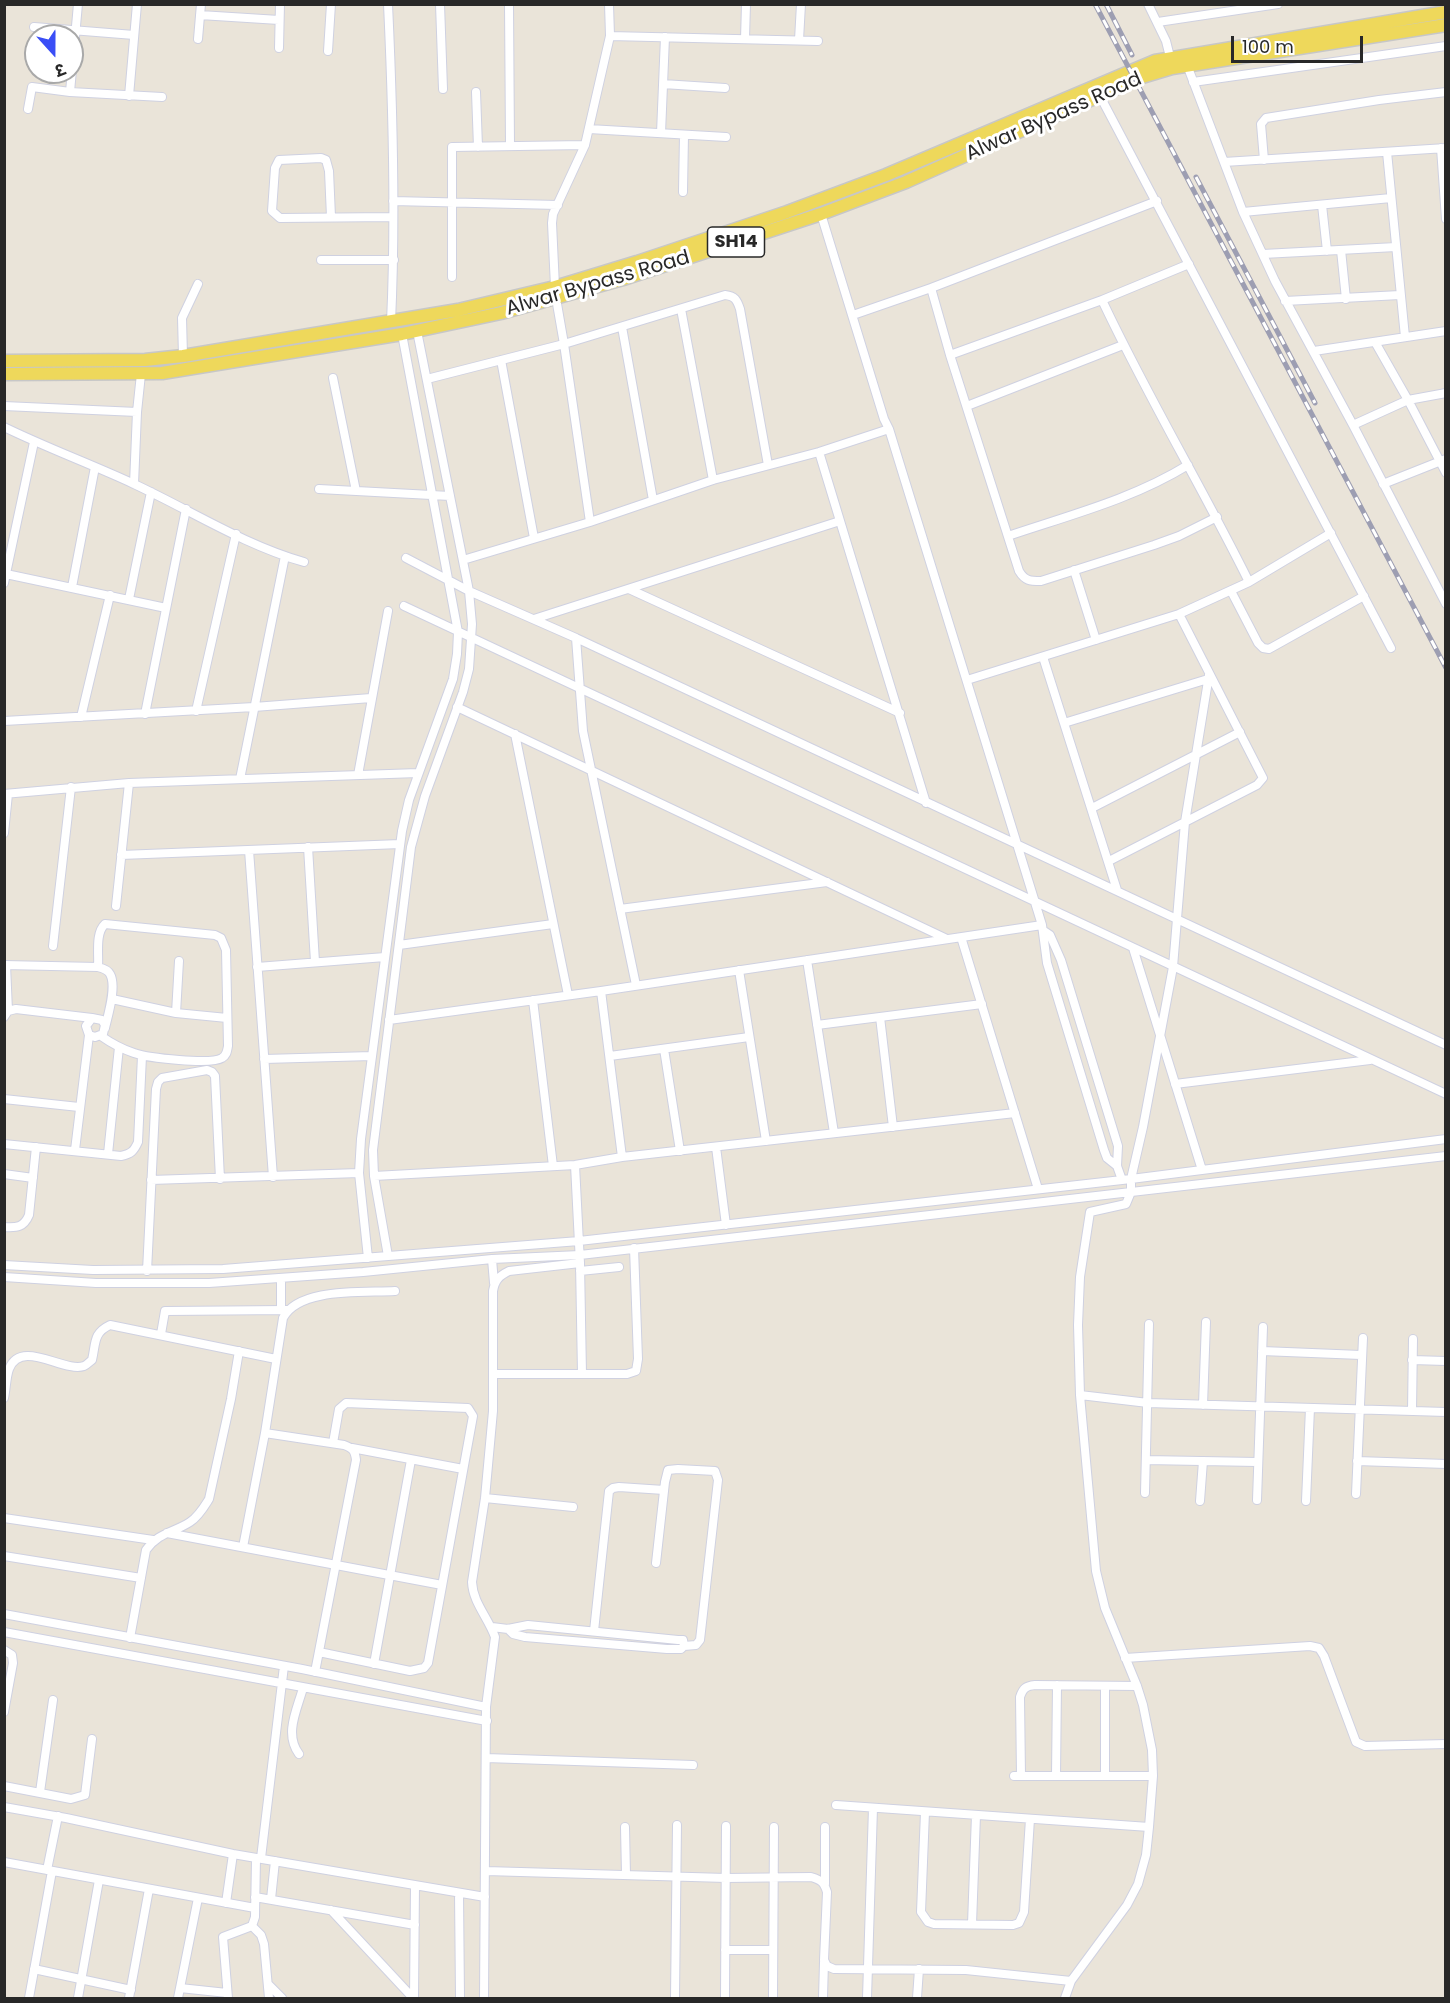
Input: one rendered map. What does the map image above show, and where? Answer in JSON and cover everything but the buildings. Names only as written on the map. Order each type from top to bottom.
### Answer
[{"type":"main road","name":"Alwar Bypass Road","points":[[4,374],[141,374],[194,369],[464,322],[841,192],[954,147],[1130,70],[1446,12]]},
{"type":"main road","name":"Alwar Bypass Road","points":[[4,361],[146,360],[183,356],[391,322],[623,279],[821,214],[906,182],[1143,77],[1171,62],[1187,65],[1446,25]]},
{"type":"street","points":[[76,24],[78,4]]},
{"type":"street","points":[[129,96],[137,4]]},
{"type":"street","points":[[198,39],[201,4]]},
{"type":"street","points":[[279,48],[280,4]]},
{"type":"street","points":[[328,51],[331,4]]},
{"type":"street","points":[[388,4],[394,260],[391,322]]},
{"type":"street","points":[[440,4],[443,89]]},
{"type":"street","points":[[509,4],[510,146]]},
{"type":"street","points":[[590,522],[555,292],[552,223],[553,214],[585,145],[610,36],[609,4]]},
{"type":"street","points":[[745,39],[746,4]]},
{"type":"street","points":[[799,40],[801,4]]},
{"type":"street","points":[[1149,4],[1158,22],[1171,62]]},
{"type":"street","points":[[1158,22],[1245,7],[1278,4]]},
{"type":"street","points":[[200,15],[279,20]]},
{"type":"street","points":[[84,30],[134,35]]},
{"type":"street","points":[[610,36],[818,41]]},
{"type":"street","points":[[661,133],[664,37]]},
{"type":"street","points":[[1193,82],[1446,46]]},
{"type":"street","points":[[1187,65],[1244,212],[1285,301],[1314,351],[1446,604]]},
{"type":"street","points":[[70,92],[71,84]]},
{"type":"street","points":[[663,84],[725,88]]},
{"type":"street","points":[[28,109],[32,87],[70,92],[162,97]]},
{"type":"street","points":[[476,92],[478,147]]},
{"type":"street","points":[[1264,159],[1261,124],[1266,118],[1379,99],[1446,92]]},
{"type":"street","points":[[1100,96],[1391,648]]},
{"type":"street","points":[[589,129],[726,137]]},
{"type":"street","points":[[683,192],[684,135]]},
{"type":"street","points":[[452,277],[452,147],[585,145]]},
{"type":"street","points":[[1224,162],[1443,148],[1446,219]]},
{"type":"street","points":[[1387,152],[1405,337]]},
{"type":"street","points":[[331,218],[329,171],[326,160],[321,158],[279,160],[276,163],[272,211],[280,218],[331,218],[393,217]]},
{"type":"street","points":[[1244,212],[1391,198]]},
{"type":"street","points":[[393,201],[558,205]]},
{"type":"street","points":[[853,315],[931,288],[1157,201]]},
{"type":"street","points":[[1322,205],[1327,251]]},
{"type":"street","points":[[821,214],[1019,846],[1043,928],[1043,945],[1047,963],[1104,1150],[1107,1158],[1117,1166]]},
{"type":"street","points":[[1263,254],[1396,247]]},
{"type":"street","points":[[1341,250],[1346,299]]},
{"type":"street","points":[[321,260],[394,260]]},
{"type":"street","points":[[950,355],[1102,300],[1190,264]]},
{"type":"street","points":[[183,356],[182,318],[187,303],[198,284]]},
{"type":"street","points":[[931,288],[1019,571],[1024,578],[1030,581],[1041,581],[1179,536],[1217,517]]},
{"type":"street","points":[[428,379],[564,344],[724,295],[732,296],[737,300],[768,465]]},
{"type":"street","points":[[1285,301],[1400,296]]},
{"type":"street","points":[[1102,300],[1123,345],[1217,517],[1249,582]]},
{"type":"street","points":[[681,309],[712,480]]},
{"type":"street","points":[[622,327],[653,500]]},
{"type":"street","points":[[388,1256],[374,1176],[375,1129],[413,837],[425,796],[458,707],[469,669],[471,638],[469,591],[417,331]]},
{"type":"street","points":[[1314,351],[1446,331]]},
{"type":"street","points":[[368,1258],[359,1173],[360,1138],[400,844],[409,800],[453,679],[458,632],[402,334]]},
{"type":"street","points":[[1375,342],[1442,460],[1446,474]]},
{"type":"street","points":[[967,406],[1123,345]]},
{"type":"street","points":[[501,360],[534,538]]},
{"type":"street","points":[[134,484],[141,374]]},
{"type":"street","points":[[333,378],[356,491]]},
{"type":"street","points":[[1353,425],[1408,399],[1446,393]]},
{"type":"street","points":[[4,406],[137,412]]},
{"type":"street","points":[[4,426],[34,442],[134,484],[236,534],[304,562]]},
{"type":"street","points":[[463,560],[590,522],[712,480],[819,452],[889,429]]},
{"type":"street","points":[[4,583],[34,442]]},
{"type":"street","points":[[819,452],[926,803]]},
{"type":"street","points":[[1383,484],[1442,460]]},
{"type":"street","points":[[1008,536],[1136,493],[1159,483],[1188,465]]},
{"type":"street","points":[[72,587],[95,467]]},
{"type":"street","points":[[319,489],[450,496]]},
{"type":"street","points":[[129,599],[151,492]]},
{"type":"street","points":[[145,714],[186,509]]},
{"type":"street","points":[[534,619],[840,521]]},
{"type":"street","points":[[967,680],[1179,614],[1249,582],[1331,533]]},
{"type":"street","points":[[196,711],[236,534]]},
{"type":"street","points":[[240,779],[285,556]]},
{"type":"street","points":[[406,558],[469,591],[576,638],[1446,1046]]},
{"type":"street","points":[[1074,570],[1096,640]]},
{"type":"street","points":[[6,574],[166,608]]},
{"type":"street","points":[[629,589],[900,713]]},
{"type":"street","points":[[1231,591],[1258,643],[1263,648],[1269,649],[1364,596]]},
{"type":"street","points":[[81,717],[110,595]]},
{"type":"street","points":[[404,606],[1446,1094]]},
{"type":"street","points":[[358,775],[388,611]]},
{"type":"street","points":[[1108,861],[1257,785],[1263,778],[1209,677],[1179,614]]},
{"type":"street","points":[[576,638],[583,730],[636,985]]},
{"type":"street","points":[[1043,657],[1116,890]]},
{"type":"street","points":[[1064,723],[1209,677]]},
{"type":"street","points":[[1090,1212],[1126,1204],[1131,1191],[1131,1179],[1173,967],[1185,822],[1209,677]]},
{"type":"street","points":[[4,722],[371,698]]},
{"type":"street","points":[[458,707],[947,939]]},
{"type":"street","points":[[1092,808],[1240,732]]},
{"type":"street","points":[[514,734],[568,996]]},
{"type":"street","points":[[4,833],[6,794],[129,783],[418,773]]},
{"type":"street","points":[[116,906],[129,783]]},
{"type":"street","points":[[53,946],[71,787]]},
{"type":"street","points":[[121,855],[400,844]]},
{"type":"street","points":[[308,848],[315,962]]},
{"type":"street","points":[[249,850],[273,1177]]},
{"type":"street","points":[[620,909],[827,882]]},
{"type":"street","points":[[89,1035],[95,1037],[103,1032],[112,999],[111,975],[106,970],[98,967],[5,965],[6,1014],[27,1009],[102,1020],[103,1032],[119,1047],[142,1056],[202,1061],[222,1058],[227,1053],[226,950],[221,938],[215,935],[105,924],[99,935],[98,967]]},
{"type":"street","points":[[399,945],[553,924]]},
{"type":"street","points":[[389,1020],[568,996],[961,937],[1043,928]]},
{"type":"street","points":[[1043,928],[1050,935],[1061,960],[1118,1146],[1117,1166],[1122,1180]]},
{"type":"street","points":[[961,937],[1038,1189]]},
{"type":"street","points":[[1133,948],[1202,1170]]},
{"type":"street","points":[[257,967],[385,957]]},
{"type":"street","points":[[807,960],[834,1133]]},
{"type":"street","points":[[176,1012],[179,961]]},
{"type":"street","points":[[739,970],[766,1141]]},
{"type":"street","points":[[601,991],[622,1157]]},
{"type":"street","points":[[112,999],[176,1012],[227,1017]]},
{"type":"street","points":[[532,1000],[553,1166]]},
{"type":"street","points":[[817,1025],[982,1004]]},
{"type":"street","points":[[880,1017],[893,1126]]},
{"type":"street","points":[[75,1150],[89,1035],[86,1026],[92,1018]]},
{"type":"street","points":[[610,1056],[750,1037]]},
{"type":"street","points":[[108,1154],[119,1047]]},
{"type":"street","points":[[664,1049],[680,1151]]},
{"type":"street","points":[[4,1144],[128,1154],[134,1150],[138,1142],[142,1056]]},
{"type":"street","points":[[264,1059],[372,1056]]},
{"type":"street","points":[[1175,1084],[1373,1060]]},
{"type":"street","points":[[147,1270],[158,1082],[169,1075],[207,1070],[214,1076],[220,1179]]},
{"type":"street","points":[[4,1099],[79,1107]]},
{"type":"street","points":[[374,1176],[575,1165],[622,1157],[1015,1113]]},
{"type":"street","points":[[4,1265],[147,1270],[223,1269],[579,1241],[1131,1179],[1446,1139]]},
{"type":"street","points":[[4,1227],[16,1228],[26,1223],[29,1215],[36,1147]]},
{"type":"street","points":[[717,1147],[726,1225]]},
{"type":"street","points":[[494,1282],[509,1271],[580,1263],[634,1248],[1446,1156]]},
{"type":"street","points":[[575,1165],[582,1374]]},
{"type":"street","points":[[152,1180],[359,1173]]},
{"type":"street","points":[[4,1174],[33,1178]]},
{"type":"street","points":[[1065,1998],[1071,1981],[1127,1905],[1138,1884],[1146,1855],[1153,1776],[1148,1727],[1137,1686],[1105,1608],[1096,1571],[1080,1395],[1078,1301],[1090,1212],[1088,1196]]},
{"type":"street","points":[[494,1374],[627,1374],[636,1371],[638,1365],[634,1248]]},
{"type":"street","points":[[484,1998],[486,1707],[495,1636],[472,1594],[472,1582],[485,1498],[493,1411],[494,1282],[492,1259]]},
{"type":"street","points":[[4,1277],[140,1283],[209,1283],[281,1279],[492,1259],[580,1263],[619,1268]]},
{"type":"street","points":[[243,1547],[265,1432],[283,1318],[281,1279]]},
{"type":"street","points":[[161,1334],[165,1311],[284,1310],[295,1303],[316,1296],[395,1291]]},
{"type":"street","points":[[1203,1405],[1206,1322]]},
{"type":"street","points":[[1145,1493],[1149,1324]]},
{"type":"street","points":[[4,1398],[9,1370],[13,1362],[22,1357],[34,1356],[75,1367],[84,1366],[92,1360],[97,1336],[101,1329],[111,1325],[276,1359]]},
{"type":"street","points":[[1257,1500],[1263,1327]]},
{"type":"street","points":[[1356,1494],[1363,1338]]},
{"type":"street","points":[[1412,1411],[1413,1339]]},
{"type":"street","points":[[130,1638],[146,1551],[153,1540],[190,1521],[201,1512],[209,1499],[239,1351]]},
{"type":"street","points":[[1262,1351],[1361,1355]]},
{"type":"street","points":[[1412,1360],[1446,1361]]},
{"type":"street","points":[[1080,1395],[1148,1403],[1446,1412]]},
{"type":"street","points":[[319,1652],[410,1671],[424,1668],[428,1663],[473,1416],[468,1408],[346,1403],[339,1409],[333,1443]]},
{"type":"street","points":[[1306,1501],[1310,1408]]},
{"type":"street","points":[[265,1432],[463,1469]]},
{"type":"street","points":[[315,1672],[356,1460],[356,1453],[352,1448]]},
{"type":"street","points":[[374,1664],[411,1460]]},
{"type":"street","points":[[1146,1460],[1257,1462]]},
{"type":"street","points":[[1200,1501],[1203,1461]]},
{"type":"street","points":[[1358,1461],[1446,1464]]},
{"type":"street","points":[[508,1629],[513,1634],[525,1637],[667,1649],[681,1649],[684,1646],[696,1645],[700,1640],[717,1475],[715,1471],[668,1470],[656,1563]]},
{"type":"street","points":[[594,1632],[609,1491],[618,1487],[664,1490]]},
{"type":"street","points":[[485,1498],[573,1507]]},
{"type":"street","points":[[4,1518],[153,1540]]},
{"type":"street","points":[[165,1533],[442,1586]]},
{"type":"street","points":[[4,1556],[141,1578]]},
{"type":"street","points":[[4,1614],[284,1666],[486,1707]]},
{"type":"street","points":[[492,1627],[508,1629],[528,1624],[683,1640],[684,1646]]},
{"type":"street","points":[[4,1632],[487,1721]]},
{"type":"street","points":[[1125,1658],[1310,1646],[1319,1648],[1356,1742],[1365,1746],[1446,1744]]},
{"type":"street","points":[[4,1650],[12,1655],[13,1663],[4,1712]]},
{"type":"street","points":[[252,1926],[258,1858],[284,1666]]},
{"type":"street","points":[[1056,1776],[1057,1685]]},
{"type":"street","points":[[1137,1686],[1027,1686],[1022,1690],[1020,1697],[1017,1776],[1153,1776]]},
{"type":"street","points":[[1105,1686],[1105,1776]]},
{"type":"street","points":[[299,1754],[293,1746],[291,1737],[303,1688]]},
{"type":"street","points":[[40,1792],[53,1700]]},
{"type":"street","points":[[4,1786],[71,1799],[85,1795],[92,1739]]},
{"type":"street","points":[[486,1758],[693,1765]]},
{"type":"street","points":[[836,1805],[1149,1827]]},
{"type":"street","points":[[4,1806],[233,1854],[485,1897]]},
{"type":"street","points":[[867,1998],[873,1808]]},
{"type":"street","points":[[925,1812],[921,1912],[928,1922],[934,1924],[1013,1925],[1023,1919],[1030,1819]]},
{"type":"street","points":[[972,1924],[976,1815]]},
{"type":"street","points":[[29,1998],[58,1816]]},
{"type":"street","points":[[675,1998],[677,1825]]},
{"type":"street","points":[[725,1998],[726,1826]]},
{"type":"street","points":[[625,1827],[626,1875]]},
{"type":"street","points":[[773,1998],[774,1827]]},
{"type":"street","points":[[823,1998],[827,1892],[825,1827]]},
{"type":"street","points":[[226,1903],[233,1854]]},
{"type":"street","points":[[271,1899],[275,1861]]},
{"type":"street","points":[[4,1862],[255,1908]]},
{"type":"street","points":[[486,1871],[774,1879],[811,1877],[825,1884]]},
{"type":"street","points":[[78,1998],[99,1880]]},
{"type":"street","points":[[414,1998],[415,1885]]},
{"type":"street","points":[[34,1970],[130,1994],[149,1889]]},
{"type":"street","points":[[459,1893],[460,1998]]},
{"type":"street","points":[[255,1897],[414,1925]]},
{"type":"street","points":[[178,1998],[198,1898]]},
{"type":"street","points":[[331,1910],[414,1998]]},
{"type":"street","points":[[180,1988],[227,1996],[223,1937],[252,1926]]},
{"type":"street","points":[[252,1926],[263,1940],[269,1998]]},
{"type":"street","points":[[725,1950],[773,1950]]},
{"type":"street","points":[[824,1960],[834,1969],[983,1971],[1071,1981]]},
{"type":"street","points":[[918,1998],[919,1969]]},
{"type":"street","points":[[268,1984],[282,1998]]},
{"type":"railway","points":[[1095,4],[1446,668]]},
{"type":"railway","points":[[1106,4],[1132,55]]},
{"type":"railway","points":[[1196,177],[1315,403]]}]
